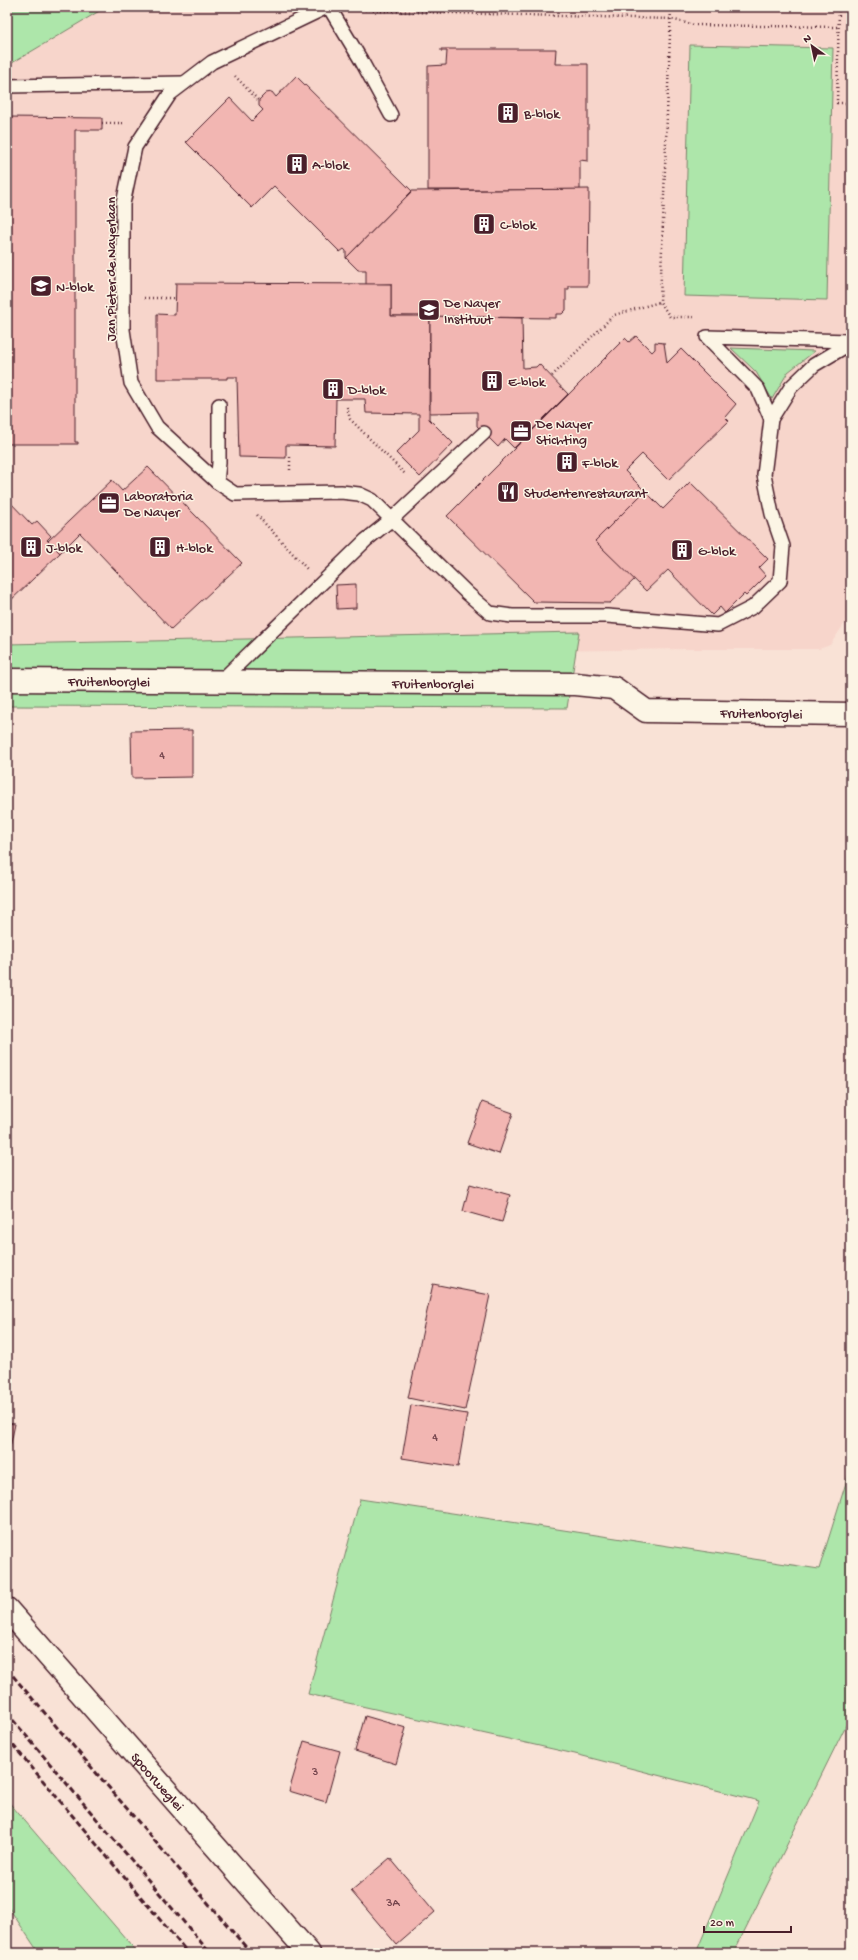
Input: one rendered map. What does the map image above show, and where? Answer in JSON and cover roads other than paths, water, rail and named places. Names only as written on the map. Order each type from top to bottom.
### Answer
[{"type":"street","name":"Fruitenborglei","points":[[7,680],[222,680],[575,684],[614,688],[646,711],[851,714]]},
{"type":"street","name":"Spoorweglei","points":[[7,1609],[309,1953]]},
{"type":"lane","name":"Jan Pieter de Nayerlaan","points":[[328,7],[218,59],[184,83],[170,94],[135,147],[123,204],[124,298],[122,330],[131,383],[157,427],[217,482],[235,494],[341,492],[359,494],[372,500],[392,519]]},
{"type":"lane","points":[[328,7],[361,60],[391,116]]},
{"type":"lane","points":[[7,86],[184,83]]},
{"type":"lane","points":[[771,419],[758,389],[707,337],[851,342]]},
{"type":"lane","points":[[392,519],[467,593],[490,613],[512,616],[607,616],[718,625],[752,607],[780,581],[783,546],[772,514],[764,474],[771,419],[795,382],[814,365],[851,342]]},
{"type":"lane","points":[[217,482],[219,463],[219,405]]},
{"type":"lane","points":[[222,680],[366,540],[392,519],[484,433]]},
{"type":"railway","points":[[7,1669],[251,1953]]},
{"type":"railway","points":[[7,1713],[210,1953]]},
{"type":"railway","points":[[7,1738],[188,1953]]},
{"type":"place","name":"B-blok","points":[[508,113]]},
{"type":"place","name":"A-blok","points":[[297,164]]},
{"type":"place","name":"C-blok","points":[[484,224]]},
{"type":"place","name":"N-blok","points":[[41,286]]},
{"type":"place","name":"De Nayer Instituut","points":[[429,310]]},
{"type":"place","name":"E-blok","points":[[492,381]]},
{"type":"place","name":"D-blok","points":[[333,389]]},
{"type":"place","name":"De Nayer Stichting","points":[[521,431]]},
{"type":"place","name":"F-blok","points":[[567,462]]},
{"type":"place","name":"Studentenrestaurant","points":[[508,492]]},
{"type":"place","name":"Laboratoria De Nayer","points":[[109,503]]},
{"type":"place","name":"J-blok","points":[[31,547]]},
{"type":"place","name":"H-blok","points":[[160,547]]},
{"type":"place","name":"G-blok","points":[[682,550]]}]
